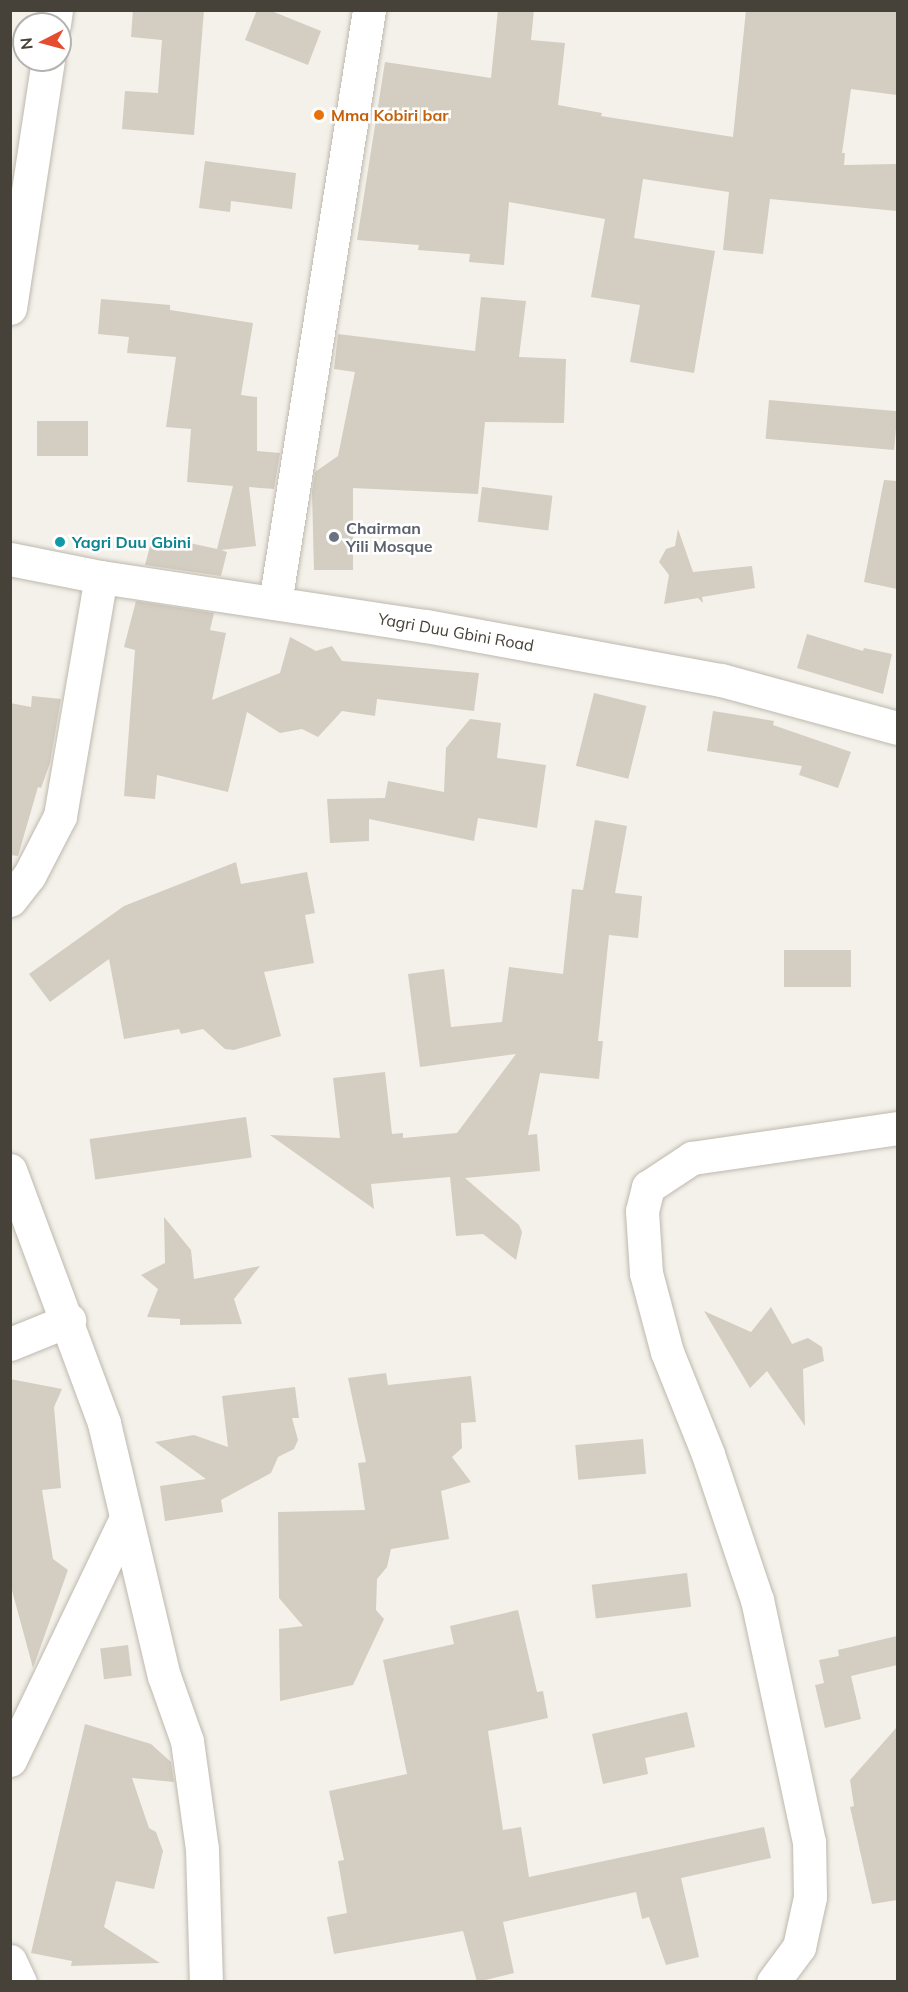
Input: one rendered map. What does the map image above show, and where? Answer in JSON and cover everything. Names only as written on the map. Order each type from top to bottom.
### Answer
[{"type":"street","points":[[275,603],[369,10]]},
{"type":"street","points":[[10,308],[46,72]]},
{"type":"street","name":"Yagri Duu Gbini Road","points":[[10,559],[100,577],[426,626],[721,680],[897,728]]},
{"type":"street","points":[[10,900],[45,849],[60,816],[100,577]]},
{"type":"street","points":[[773,1982],[799,1947],[810,1897],[808,1842],[757,1600],[708,1454],[667,1352],[646,1273],[642,1211],[648,1187],[692,1158],[897,1128]]},
{"type":"street","points":[[10,1170],[69,1320],[105,1423],[164,1676],[187,1741],[196,1788],[206,1982]]},
{"type":"street","points":[[10,1344],[69,1320]]},
{"type":"street","points":[[10,1760],[126,1518]]},
{"type":"street","points":[[10,1961],[20,1982]]},
{"type":"building","points":[[133,10],[204,10],[194,135],[122,129],[125,91],[158,93],[162,40],[131,37]]},
{"type":"building","points":[[257,10],[269,10],[321,31],[308,65],[245,40]]},
{"type":"building","points":[[498,10],[534,10],[531,40],[565,43],[558,105],[602,113],[601,116],[733,137],[746,10],[897,10],[897,95],[851,89],[842,153],[845,153],[844,165],[897,164],[897,211],[770,199],[763,254],[723,250],[729,192],[643,179],[634,238],[715,251],[694,373],[630,362],[640,305],[591,297],[605,219],[509,202],[504,265],[469,262],[470,254],[418,250],[419,245],[357,240],[385,62],[491,78]]},
{"type":"building","points":[[205,161],[296,173],[292,209],[231,201],[230,212],[199,208]]},
{"type":"building","points":[[481,297],[526,301],[519,357],[566,359],[564,423],[485,422],[478,494],[353,488],[353,570],[314,570],[312,492],[315,472],[338,456],[355,372],[334,369],[338,334],[475,351]]},
{"type":"building","points":[[101,299],[170,305],[170,310],[253,323],[241,395],[257,397],[257,451],[280,453],[274,489],[249,487],[256,546],[221,550],[227,552],[221,576],[145,565],[153,535],[217,549],[233,486],[187,482],[191,429],[166,427],[176,357],[127,353],[129,337],[98,334]]},
{"type":"building","points":[[769,400],[898,411],[894,450],[766,439]]},
{"type":"building","points":[[37,421],[88,421],[88,456],[37,456]]},
{"type":"building","points":[[884,480],[897,481],[897,589],[864,582]]},
{"type":"building","points":[[482,487],[552,496],[548,530],[478,522]]},
{"type":"building","points":[[678,529],[693,572],[752,566],[755,588],[702,597],[703,603],[698,598],[664,604],[669,575],[659,562],[666,549],[675,546]]},
{"type":"building","points":[[136,601],[214,613],[210,630],[226,633],[212,700],[280,673],[290,637],[316,651],[332,646],[342,661],[479,673],[474,711],[377,699],[375,716],[342,711],[318,737],[302,729],[280,733],[247,712],[228,792],[157,775],[155,799],[124,796],[135,650],[124,647]]},
{"type":"building","points":[[807,634],[863,651],[864,648],[892,654],[883,694],[797,668]]},
{"type":"building","points":[[594,693],[646,706],[628,779],[576,766]]},
{"type":"building","points":[[32,696],[61,699],[50,763],[41,788],[38,787],[18,856],[10,855],[10,703],[31,707]]},
{"type":"building","points":[[713,711],[774,721],[773,725],[851,752],[838,788],[799,775],[802,766],[707,751]]},
{"type":"building","points":[[470,719],[501,723],[497,758],[546,765],[537,828],[478,818],[474,841],[369,819],[369,841],[330,843],[327,799],[385,798],[388,781],[444,792],[446,748]]},
{"type":"building","points":[[595,820],[627,826],[615,893],[642,896],[638,938],[609,935],[598,1041],[603,1041],[599,1079],[540,1073],[528,1135],[537,1134],[540,1171],[465,1178],[519,1225],[522,1232],[516,1260],[483,1234],[456,1236],[450,1177],[371,1184],[374,1209],[270,1135],[340,1138],[333,1078],[385,1072],[392,1134],[403,1133],[403,1138],[457,1133],[516,1054],[420,1067],[408,974],[444,969],[451,1027],[502,1022],[509,967],[563,974],[572,889],[583,890]]},
{"type":"building","points":[[236,862],[241,884],[307,872],[315,913],[305,915],[314,963],[264,972],[281,1036],[234,1050],[225,1049],[203,1029],[181,1034],[179,1029],[124,1039],[109,959],[50,1002],[29,974],[124,906]]},
{"type":"building","points":[[784,950],[851,950],[851,987],[784,987]]},
{"type":"building","points":[[246,1117],[252,1158],[95,1180],[90,1139]]},
{"type":"building","points":[[164,1217],[191,1250],[194,1279],[260,1266],[234,1299],[242,1324],[180,1325],[180,1319],[147,1317],[158,1289],[141,1275],[165,1263]]},
{"type":"building","points":[[771,1307],[792,1344],[808,1338],[822,1347],[824,1361],[803,1369],[805,1426],[767,1371],[750,1388],[704,1311],[751,1332]]},
{"type":"building","points":[[386,1373],[388,1385],[471,1376],[476,1422],[461,1423],[462,1448],[452,1457],[471,1482],[441,1491],[449,1539],[391,1549],[387,1567],[377,1579],[376,1610],[384,1619],[353,1685],[280,1701],[279,1629],[303,1626],[279,1598],[278,1512],[365,1510],[358,1463],[366,1462],[348,1378]]},
{"type":"building","points":[[10,1379],[62,1389],[54,1407],[61,1488],[42,1490],[53,1559],[68,1570],[33,1668],[10,1583]]},
{"type":"building","points":[[295,1387],[299,1418],[292,1418],[298,1440],[294,1449],[278,1457],[271,1473],[221,1500],[223,1512],[165,1521],[160,1486],[206,1479],[155,1442],[194,1435],[228,1447],[222,1396]]},
{"type":"building","points":[[643,1439],[646,1474],[578,1480],[575,1445]]},
{"type":"building","points":[[687,1573],[691,1607],[596,1618],[592,1585]]},
{"type":"building","points":[[518,1610],[537,1692],[543,1691],[548,1718],[488,1731],[503,1830],[521,1827],[529,1877],[764,1827],[771,1858],[681,1878],[699,1957],[666,1965],[649,1917],[642,1919],[636,1892],[503,1922],[514,1973],[477,1982],[463,1931],[334,1954],[327,1917],[347,1913],[338,1861],[344,1860],[329,1791],[407,1774],[383,1660],[454,1644],[450,1626]]},
{"type":"building","points":[[897,1636],[897,1665],[851,1676],[861,1719],[825,1728],[815,1685],[824,1683],[819,1660],[839,1656],[838,1650]]},
{"type":"building","points":[[128,1645],[132,1676],[104,1679],[100,1648]]},
{"type":"building","points":[[687,1712],[695,1747],[645,1758],[648,1774],[603,1784],[592,1734]]},
{"type":"building","points":[[85,1724],[151,1744],[171,1762],[174,1782],[132,1778],[149,1828],[156,1832],[163,1851],[154,1889],[116,1881],[104,1927],[160,1963],[71,1966],[72,1961],[31,1953]]},
{"type":"building","points":[[897,1727],[897,1900],[872,1904],[850,1807],[854,1806],[850,1780]]},
{"type":"place","name":"Mma Kobiri bar","points":[[319,115]]},
{"type":"place","name":"Chairman Yili Mosque","points":[[334,537]]},
{"type":"place","name":"Yagri Duu Gbini","points":[[60,542]]}]
